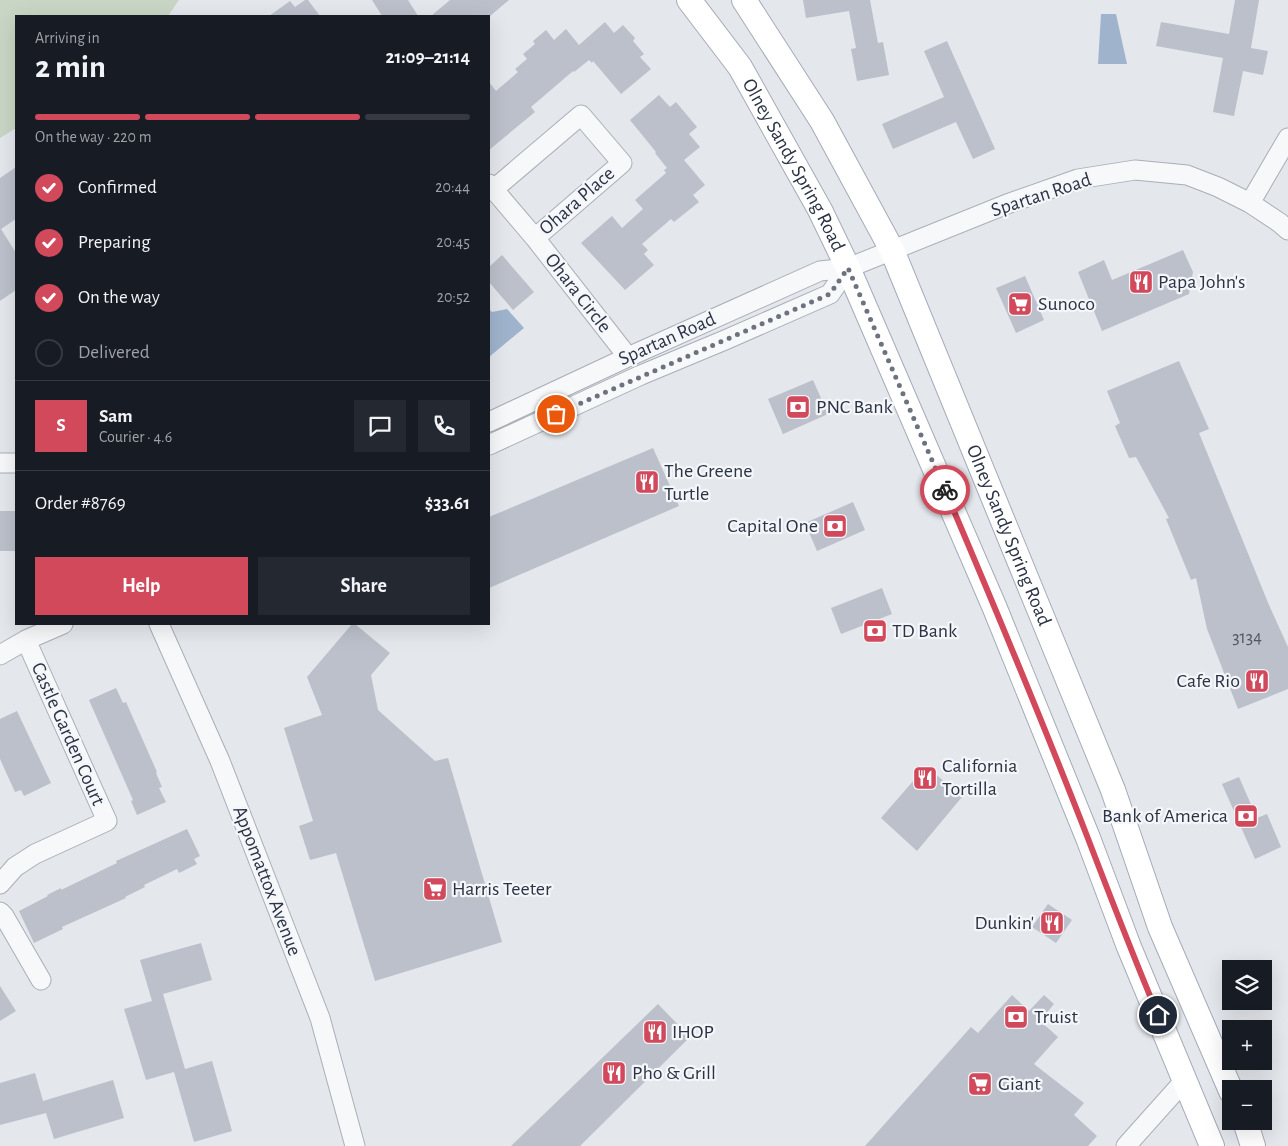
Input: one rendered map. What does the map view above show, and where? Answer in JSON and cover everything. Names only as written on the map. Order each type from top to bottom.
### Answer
[{"type":"main road","name":"Olney Sandy Spring Road","points":[[689,0],[740,67],[820,210],[848,268],[994,606],[1088,838],[1129,947],[1212,1146]]},
{"type":"main road","name":"Olney Sandy Spring Road","points":[[744,0],[822,121],[892,250],[1113,790],[1160,927],[1226,1080]]},
{"type":"main road","points":[[1248,1130],[1253,1146]]},
{"type":"street","name":"Ohara Place","points":[[491,187],[582,115],[622,162],[534,238]]},
{"type":"street","points":[[1250,203],[1288,138]]},
{"type":"street","name":"Spartan Road","points":[[490,422],[820,271],[848,268],[1007,204],[1078,178],[1135,170],[1187,175],[1218,186],[1250,203],[1288,230]]},
{"type":"street","name":"Ohara Circle","points":[[491,187],[628,357]]},
{"type":"street","name":"Spartan Road","points":[[490,445],[641,375],[830,294],[848,268]]},
{"type":"street","points":[[0,463],[15,463]]},
{"type":"street","points":[[0,656],[26,640],[61,625]]},
{"type":"street","name":"Appomattox Avenue","points":[[159,625],[220,762],[320,1018],[355,1146]]},
{"type":"street","name":"Castle Garden Court","points":[[0,884],[15,867],[35,854],[108,822],[26,640]]},
{"type":"street","points":[[0,912],[40,980]]},
{"type":"street","points":[[1126,1146],[1185,1080]]},
{"type":"green space","points":[[0,0],[179,0],[169,15],[15,15],[15,129],[0,138]]},
{"type":"water","points":[[1101,14],[1116,14],[1127,64],[1098,64]]},
{"type":"water","points":[[507,309],[524,328],[490,356],[490,310],[492,312]]},
{"type":"building","points":[[308,0],[319,15],[270,15],[290,1],[295,7]]},
{"type":"building","points":[[372,0],[408,0],[417,15],[381,15]]},
{"type":"building","points":[[450,0],[509,0],[490,16],[432,15]]},
{"type":"building","points":[[803,0],[870,0],[878,43],[883,42],[889,75],[857,81],[851,49],[856,48],[849,11],[806,18]]},
{"type":"building","points":[[1235,0],[1259,0],[1251,48],[1268,51],[1263,75],[1243,71],[1234,116],[1213,112],[1223,58],[1156,46],[1161,22],[1229,34]]},
{"type":"building","points":[[605,22],[614,33],[623,25],[635,38],[633,41],[644,54],[640,57],[651,69],[621,94],[593,61],[592,63],[589,60],[573,71],[531,107],[535,112],[490,149],[490,83],[496,91],[518,72],[515,69],[527,59],[523,54],[535,44],[533,41],[546,30],[554,40],[566,29],[579,45]]},
{"type":"building","points":[[947,41],[995,149],[973,159],[956,122],[893,149],[882,124],[944,97],[924,51]]},
{"type":"building","points":[[659,95],[670,107],[676,102],[697,127],[689,134],[700,147],[684,160],[705,185],[693,195],[699,202],[674,222],[671,219],[642,244],[648,250],[644,254],[654,265],[625,290],[581,243],[612,216],[622,228],[643,209],[635,200],[666,173],[664,170],[667,168],[630,120]]},
{"type":"building","points":[[15,168],[15,220],[1,229],[15,251],[15,291],[0,301],[0,178]]},
{"type":"building","points":[[1183,250],[1193,272],[1189,294],[1102,331],[1078,272],[1104,260],[1112,280]]},
{"type":"building","points":[[502,255],[534,292],[513,310],[490,283],[490,266]]},
{"type":"building","name":"Sunoco","points":[[1025,276],[1044,320],[1016,333],[996,288]]},
{"type":"building","points":[[1179,361],[1209,429],[1199,433],[1288,647],[1288,689],[1238,709],[1207,629],[1196,578],[1191,580],[1166,519],[1169,518],[1136,457],[1129,458],[1115,426],[1120,423],[1107,391]]},
{"type":"building","name":"PNC Bank","points":[[813,380],[828,414],[783,434],[768,399]]},
{"type":"building","points":[[653,448],[679,506],[490,588],[490,517]]},
{"type":"building","name":"Capital One","points":[[853,502],[865,530],[817,551],[805,523]]},
{"type":"building","points":[[0,511],[15,511],[15,551],[0,551]]},
{"type":"building","points":[[882,588],[892,614],[841,634],[831,608]]},
{"type":"building","points":[[351,625],[356,625],[390,653],[371,675],[378,710],[435,761],[448,758],[502,942],[375,981],[336,853],[310,860],[299,826],[313,821],[284,728],[322,715],[307,677]]},
{"type":"building","points":[[116,688],[123,703],[126,702],[157,772],[162,787],[159,788],[166,802],[137,815],[131,801],[133,800],[89,700]]},
{"type":"building","points":[[17,711],[51,783],[24,796],[21,790],[15,792],[0,759],[0,719]]},
{"type":"building","points":[[917,767],[932,771],[962,797],[917,851],[881,818],[914,780]]},
{"type":"building","name":"Bank of America","points":[[1239,777],[1257,818],[1267,814],[1281,847],[1255,859],[1222,784]]},
{"type":"building","points":[[187,829],[200,856],[194,859],[197,864],[179,873],[177,869],[144,885],[145,887],[126,898],[62,927],[63,929],[34,943],[19,911],[61,888],[61,890],[117,863],[116,861]]},
{"type":"building","name":"Dunkin'","points":[[1048,904],[1072,920],[1056,943],[1032,927]]},
{"type":"building","points":[[201,943],[212,980],[163,994],[185,1069],[212,1061],[232,1131],[194,1142],[174,1072],[146,1080],[124,1009],[152,1001],[140,960]]},
{"type":"building","points":[[0,986],[16,1011],[0,1021]]},
{"type":"building","name":"Giant","points":[[1012,995],[1029,1011],[1044,995],[1054,1004],[1040,1021],[1058,1037],[1034,1064],[1084,1103],[1074,1115],[1097,1136],[1088,1146],[865,1146],[971,1027],[978,1033]]},
{"type":"building","points":[[658,1004],[690,1037],[580,1146],[511,1146]]},
{"type":"building","points":[[35,1073],[43,1101],[113,1080],[124,1118],[54,1139],[46,1113],[0,1125],[0,1083]]},
{"type":"way so far","points":[[556,414],[641,375],[830,294],[848,268],[945,490]]},
{"type":"place","name":"Papa John's","points":[[1141,282]]},
{"type":"place","name":"Sunoco","points":[[1020,304]]},
{"type":"place","name":"PNC Bank","points":[[798,407]]},
{"type":"place","name":"The Greene Turtle","points":[[647,482]]},
{"type":"place","name":"Capital One","points":[[835,526]]},
{"type":"place","name":"TD Bank","points":[[875,631]]},
{"type":"place","name":"Cafe Rio","points":[[1257,681]]},
{"type":"place","name":"California Tortilla","points":[[925,778]]},
{"type":"place","name":"Bank of America","points":[[1246,816]]},
{"type":"place","name":"Harris Teeter","points":[[435,889]]},
{"type":"place","name":"Dunkin'","points":[[1052,923]]},
{"type":"place","name":"Truist","points":[[1016,1017]]},
{"type":"place","name":"IHOP","points":[[655,1032]]},
{"type":"place","name":"Pho & Grill","points":[[614,1073]]},
{"type":"place","name":"Giant","points":[[980,1084]]},
{"type":"route","points":[[945,490],[994,606],[1088,838],[1129,947],[1158,1015]]}]
